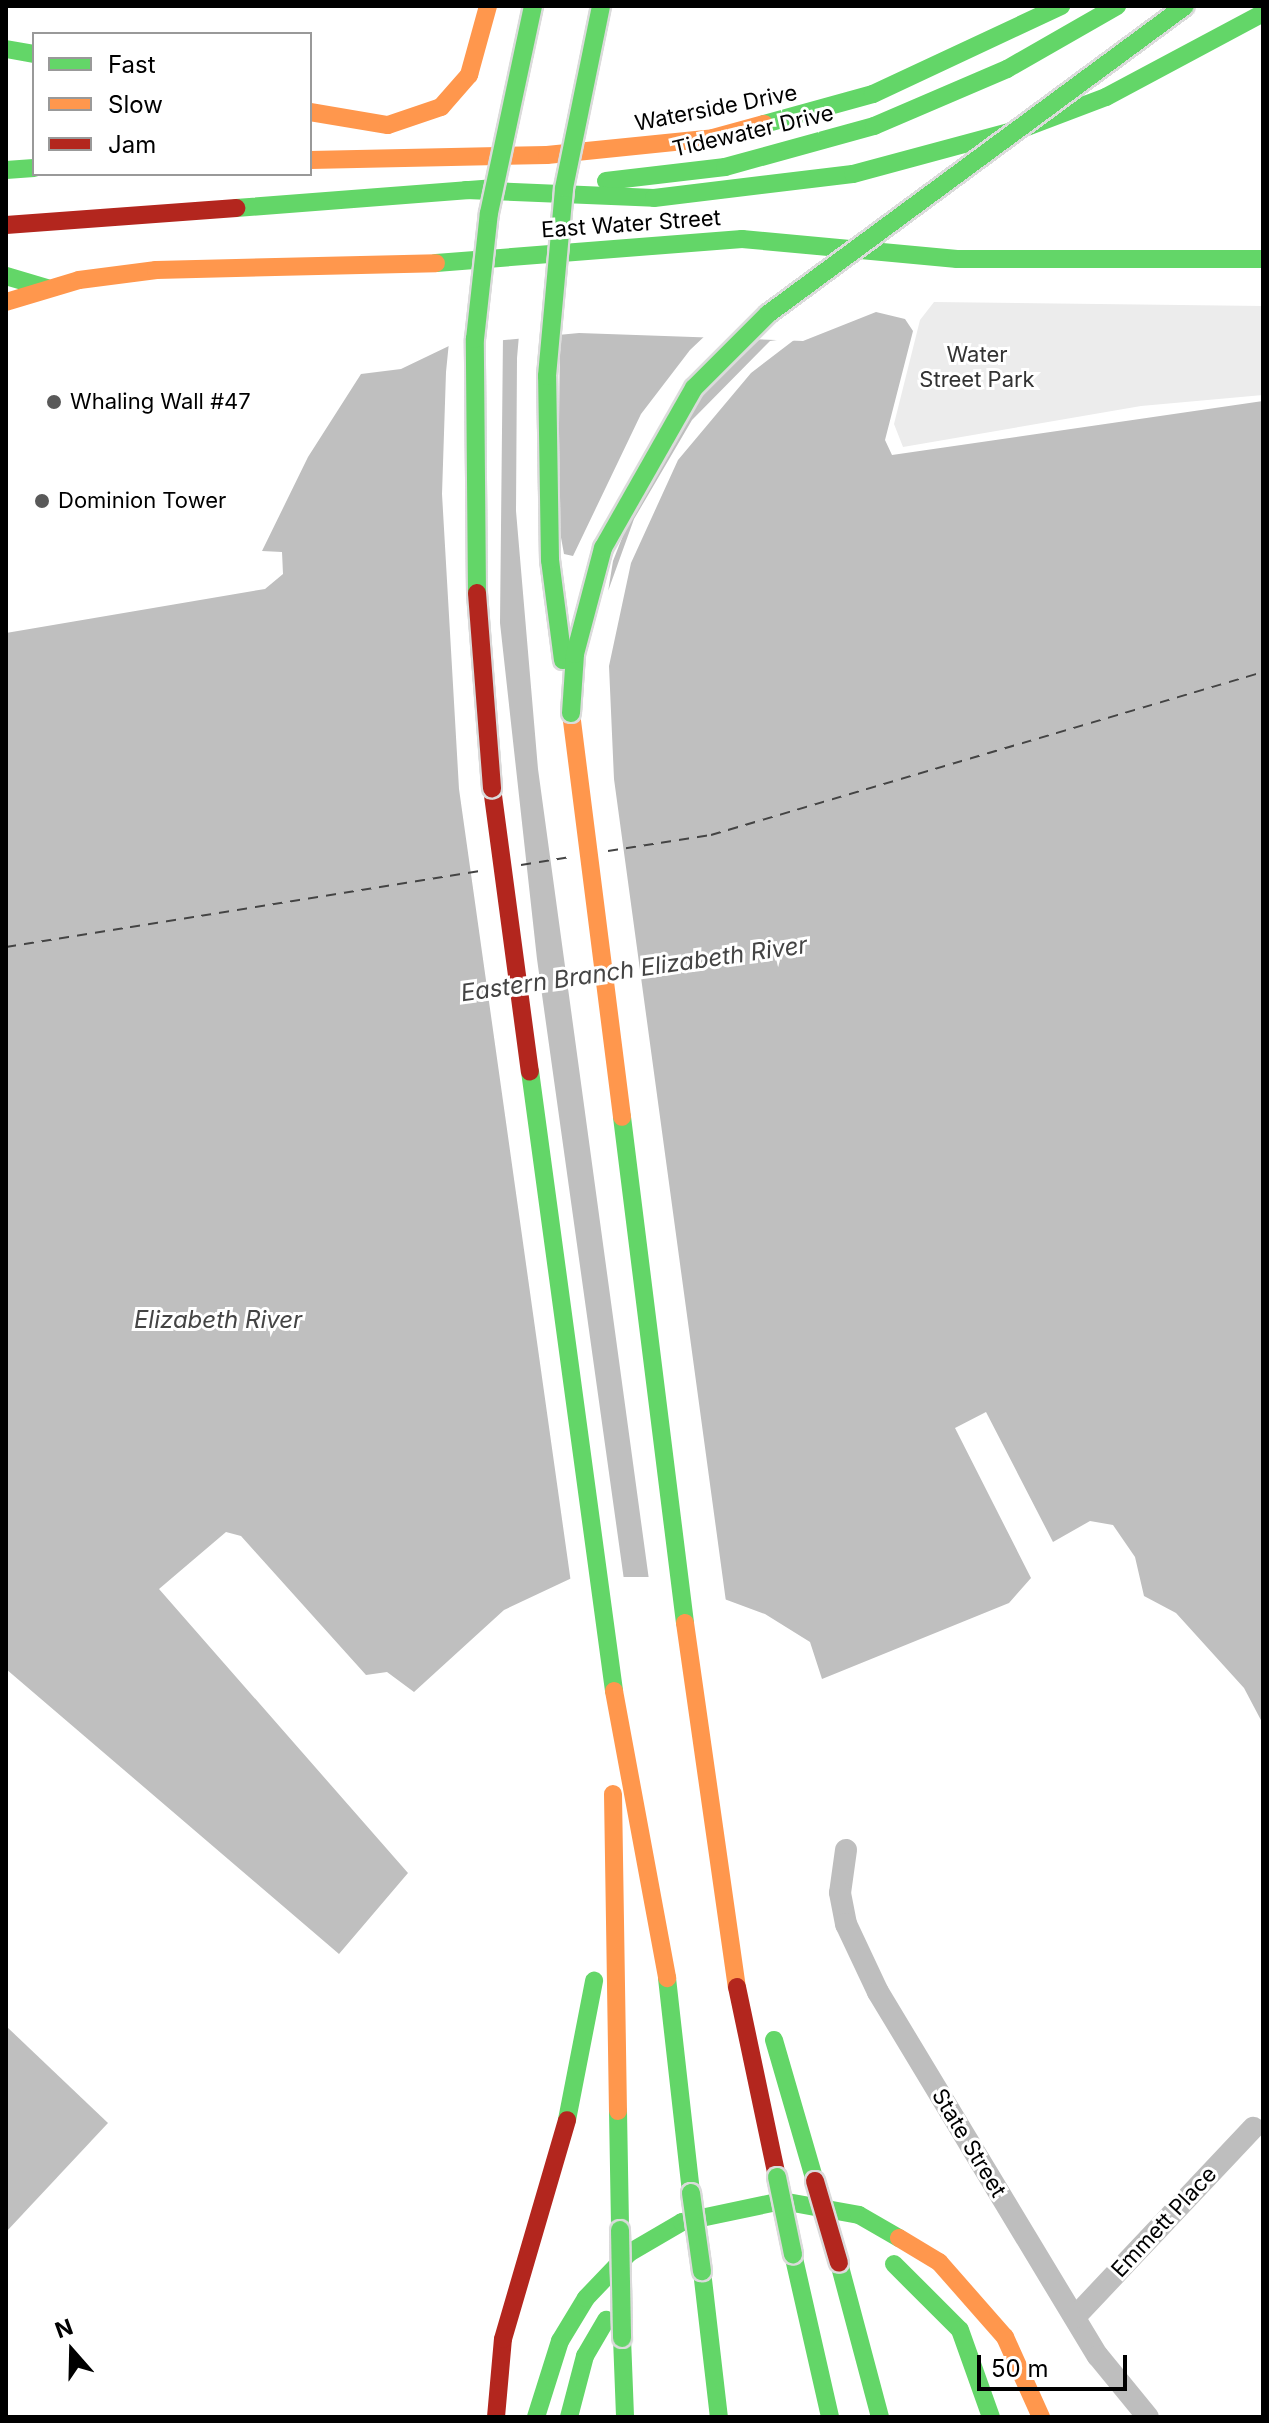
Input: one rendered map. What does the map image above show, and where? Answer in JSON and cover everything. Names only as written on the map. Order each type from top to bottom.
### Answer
[{"type":"main road","points":[[312,112],[388,125],[429,114],[469,75],[488,6]]},
{"type":"main road","points":[[533,6],[489,213],[475,339],[471,524],[492,788],[608,1657],[664,1954],[719,2417]]},
{"type":"main road","points":[[601,6],[566,176],[547,376],[550,560],[691,1644],[722,1916],[830,2417]]},
{"type":"main road","name":"Waterside Drive","points":[[312,160],[547,155],[713,138],[873,94],[1061,6]]},
{"type":"main road","name":"Tidewater Drive","points":[[466,190],[689,173],[799,148],[941,99],[1117,6]]},
{"type":"main road","points":[[571,713],[575,654],[603,548],[647,460],[694,388],[768,314],[1185,6]]},
{"type":"main road","points":[[6,225],[466,190],[654,198],[853,174],[1024,128],[1145,80],[1263,13]]},
{"type":"main road","points":[[6,49],[32,54]]},
{"type":"main road","points":[[6,170],[32,168]]},
{"type":"main road","name":"East Water Street","points":[[6,302],[47,288],[156,270],[379,268],[742,239],[957,259],[1263,259]]},
{"type":"main road","points":[[6,276],[47,288]]},
{"type":"main road","points":[[608,1657],[625,2417]]},
{"type":"main road","points":[[712,1812],[756,1968]]},
{"type":"main road","points":[[496,2417],[503,2339],[582,2067],[598,1949],[615,1890]]},
{"type":"main road","points":[[769,2021],[880,2417]]},
{"type":"main road","points":[[536,2417],[560,2341],[586,2298],[629,2253],[696,2217],[782,2201],[859,2215],[939,2262],[1005,2337],[1041,2417]]},
{"type":"main road","points":[[759,2231],[806,2230],[866,2249],[920,2283],[950,2316],[980,2373],[991,2417]]},
{"type":"main road","points":[[678,2254],[716,2240]]},
{"type":"main road","points":[[569,2417],[585,2356],[644,2277]]},
{"type":"street","name":"State Street","points":[[846,1850],[840,1893],[857,1950],[1075,2317],[1148,2417]]},
{"type":"street","name":"Emmett Place","points":[[1075,2317],[1253,2128]]},
{"type":"green space","name":"Water Street Park","points":[[934,302],[1263,306],[1263,395],[1141,406],[903,447],[894,424],[920,320]]},
{"type":"water","points":[[876,312],[905,319],[913,331],[885,440],[892,455],[1263,401],[1263,1724],[1244,1688],[1176,1613],[1144,1596],[1135,1557],[1113,1525],[1090,1521],[1053,1542],[986,1412],[955,1428],[1031,1578],[1009,1603],[822,1679],[810,1642],[765,1614],[665,1577],[574,1577],[504,1610],[414,1692],[387,1672],[366,1675],[241,1536],[226,1532],[159,1589],[408,1873],[339,1954],[6,1669],[6,633],[265,589],[283,574],[282,552],[262,551],[308,457],[361,374],[401,369],[451,345],[579,333],[803,341]]},
{"type":"water","points":[[6,2026],[108,2123],[6,2232]]},
{"type":"pier","points":[[560,331],[558,521],[564,554],[573,556],[641,414],[690,350],[709,332],[764,335],[701,396],[635,505],[613,561],[608,591],[634,519],[692,420],[770,341],[798,337],[751,373],[678,460],[631,563],[609,666],[614,779],[727,1609],[649,1580],[538,769],[516,511],[517,358],[519,335]]},
{"type":"pier","points":[[503,336],[500,623],[537,959],[624,1580],[571,1583],[459,789],[442,494],[446,372],[449,342]]},
{"type":"ferry route","points":[[608,851],[711,835],[1263,672]]},
{"type":"ferry route","points":[[521,865],[570,857]]},
{"type":"ferry route","points":[[6,947],[483,871]]},
{"type":"traffic: fast","points":[[477,593],[475,339],[489,213],[533,6]]},
{"type":"traffic: fast","points":[[563,660],[550,560],[547,376],[564,188],[601,6]]},
{"type":"traffic: fast","points":[[764,124],[873,94],[1061,6]]},
{"type":"traffic: fast","points":[[606,181],[725,167],[874,126],[1007,69],[1117,6]]},
{"type":"traffic: fast","points":[[571,713],[575,654],[603,548],[694,388],[768,314],[1185,6]]},
{"type":"traffic: fast","points":[[466,190],[654,198],[853,174],[1024,128],[1106,97],[1263,13]]},
{"type":"traffic: fast","points":[[6,49],[32,54]]},
{"type":"traffic: fast","points":[[6,170],[32,168]]},
{"type":"traffic: fast","points":[[236,208],[495,188]]},
{"type":"traffic: fast","points":[[436,263],[742,239],[957,259],[1263,259]]},
{"type":"traffic: fast","points":[[6,276],[47,288]]},
{"type":"traffic: fast","points":[[530,1071],[614,1691]]},
{"type":"traffic: fast","points":[[622,1117],[685,1623]]},
{"type":"traffic: fast","points":[[667,1978],[691,2193]]},
{"type":"traffic: fast","points":[[567,2120],[594,1981]]},
{"type":"traffic: fast","points":[[774,2040],[815,2181]]},
{"type":"traffic: fast","points":[[618,2111],[620,2230]]},
{"type":"traffic: fast","points":[[777,2177],[793,2254]]},
{"type":"traffic: fast","points":[[691,2193],[702,2271]]},
{"type":"traffic: fast","points":[[536,2417],[560,2341],[586,2298],[629,2253],[682,2222],[782,2201],[859,2215],[899,2238]]},
{"type":"traffic: fast","points":[[620,2230],[622,2338]]},
{"type":"traffic: fast","points":[[793,2254],[830,2417]]},
{"type":"traffic: fast","points":[[839,2263],[880,2417]]},
{"type":"traffic: fast","points":[[894,2264],[960,2330],[991,2417]]},
{"type":"traffic: fast","points":[[702,2271],[719,2417]]},
{"type":"traffic: fast","points":[[569,2417],[585,2356],[606,2320]]},
{"type":"traffic: fast","points":[[622,2338],[625,2417]]},
{"type":"traffic: slow","points":[[312,112],[388,125],[441,107],[469,75],[488,6]]},
{"type":"traffic: slow","points":[[312,160],[547,155],[713,138],[764,124]]},
{"type":"traffic: slow","points":[[6,302],[79,280],[156,270],[436,263]]},
{"type":"traffic: slow","points":[[571,713],[622,1117]]},
{"type":"traffic: slow","points":[[685,1623],[737,1987]]},
{"type":"traffic: slow","points":[[614,1691],[667,1978]]},
{"type":"traffic: slow","points":[[613,1794],[618,2111]]},
{"type":"traffic: slow","points":[[899,2238],[939,2262],[1005,2337],[1041,2417]]},
{"type":"traffic: jam","points":[[6,225],[236,208]]},
{"type":"traffic: jam","points":[[477,593],[492,788]]},
{"type":"traffic: jam","points":[[492,788],[530,1071]]},
{"type":"traffic: jam","points":[[737,1987],[777,2177]]},
{"type":"traffic: jam","points":[[496,2417],[503,2339],[567,2120]]},
{"type":"traffic: jam","points":[[815,2181],[839,2263]]},
{"type":"place","name":"Whaling Wall #47","points":[[54,402]]},
{"type":"place","name":"Dominion Tower","points":[[42,501]]},
{"type":"water label","name":"Eastern Branch Elizabeth River","points":[[634,969]]},
{"type":"water label","name":"Elizabeth River","points":[[218,1320]]}]
